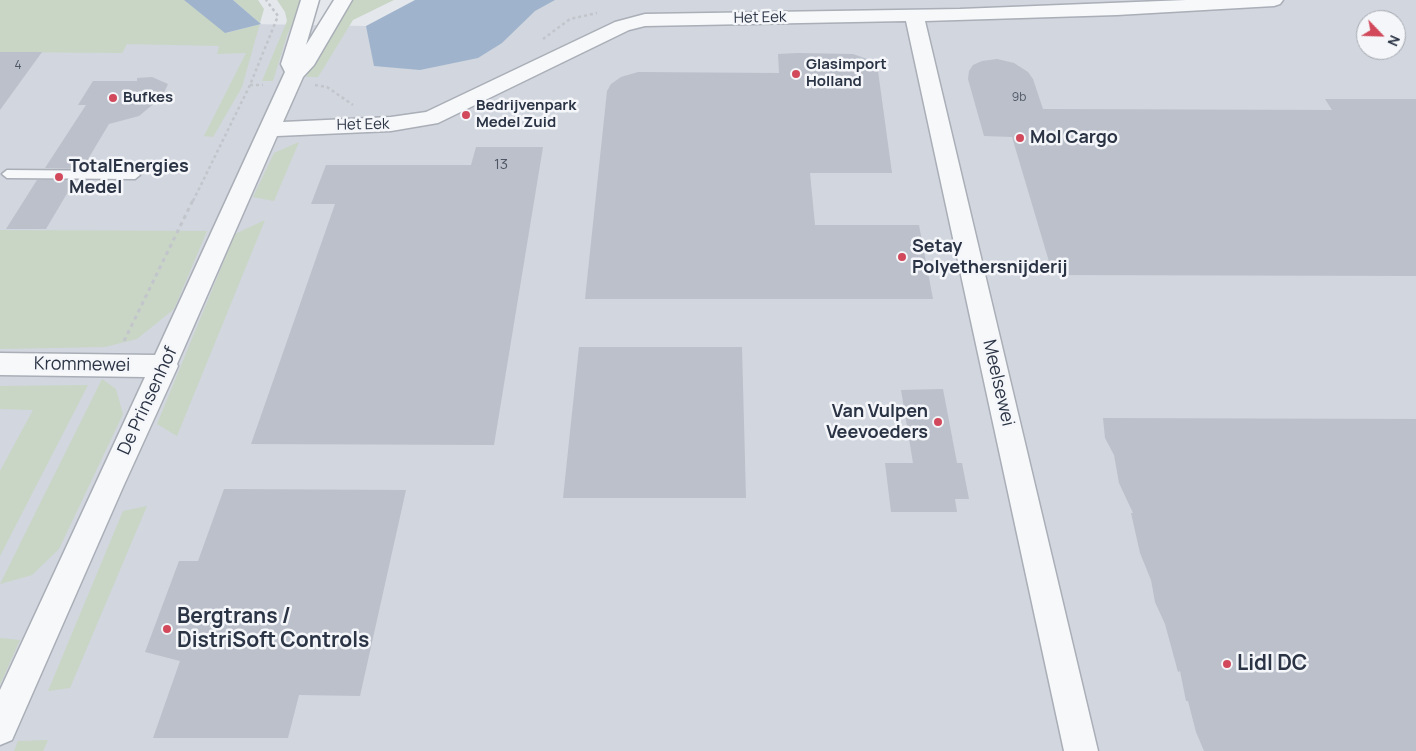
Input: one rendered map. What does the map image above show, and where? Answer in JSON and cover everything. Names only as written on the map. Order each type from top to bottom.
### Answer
[{"type":"street","name":"De Prinsenhof","points":[[295,73],[291,64],[310,0]]},
{"type":"street","name":"De Prinsenhof","points":[[0,728],[295,73],[304,65],[343,0]]},
{"type":"street","name":"Het Eek","points":[[269,130],[316,126],[401,124],[431,118],[622,26],[646,20],[914,16],[1150,9],[1274,0]]},
{"type":"street","name":"Meelsewei","points":[[914,16],[1082,751]]},
{"type":"street","name":"Krommewei","points":[[0,364],[164,366]]},
{"type":"lane","points":[[7,174],[135,175]]},
{"type":"path","points":[[112,366],[250,85],[278,16],[266,0]]},
{"type":"shaded area","points":[[0,0],[219,0],[248,24],[366,26],[479,13],[514,0],[1416,0],[1416,751],[0,751]]},
{"type":"green space","points":[[0,0],[184,0],[226,33],[260,24],[242,87],[213,137],[204,136],[246,53],[217,54],[219,46],[127,44],[122,53],[0,52]]},
{"type":"green space","points":[[233,0],[258,0],[264,9],[260,23]]},
{"type":"green space","points":[[277,0],[303,0],[287,35],[273,81],[262,81],[287,21],[285,12]]},
{"type":"green space","points":[[353,0],[394,0],[353,20],[318,77],[306,77],[339,18]]},
{"type":"green space","points":[[299,142],[274,201],[253,197],[274,153]]},
{"type":"green space","points":[[265,220],[177,436],[157,424],[235,234]]},
{"type":"green space","points":[[0,230],[207,231],[174,309],[137,339],[105,347],[0,349]]},
{"type":"green space","points":[[102,379],[116,389],[123,414],[59,549],[32,575],[0,584]]},
{"type":"green space","points":[[88,385],[0,556],[0,471],[33,410],[0,409],[0,386]]},
{"type":"green space","points":[[147,506],[70,688],[48,691],[123,511]]},
{"type":"green space","points":[[0,638],[20,640],[0,685]]},
{"type":"green space","points":[[48,740],[43,751],[14,751],[18,741]]},
{"type":"water","points":[[184,0],[233,0],[261,24],[225,33]]},
{"type":"water","points":[[415,0],[555,0],[535,11],[502,43],[478,58],[420,70],[374,66],[366,26]]},
{"type":"building","points":[[0,52],[42,52],[0,110]]},
{"type":"building","points":[[778,54],[853,54],[867,59],[875,66],[878,71],[892,173],[810,173],[815,225],[919,225],[933,299],[585,299],[607,91],[611,84],[621,77],[638,72],[779,73]]},
{"type":"building","points":[[997,59],[1014,63],[1028,72],[1033,79],[1043,109],[1332,110],[1325,99],[1416,99],[1416,276],[1053,275],[1012,137],[984,136],[968,79],[969,71],[973,65],[982,61]]},
{"type":"building","points":[[152,77],[168,84],[162,97],[139,116],[109,124],[82,169],[45,168],[86,105],[78,105],[93,81],[137,81],[137,78]]},
{"type":"building","points":[[476,147],[543,147],[494,445],[251,444],[335,204],[311,204],[326,165],[471,165]]},
{"type":"building","points":[[37,180],[75,180],[46,229],[6,229]]},
{"type":"building","points":[[579,347],[742,347],[746,498],[563,498]]},
{"type":"building","points":[[943,389],[957,463],[962,463],[969,499],[955,499],[957,512],[891,512],[885,463],[913,463],[901,390]]},
{"type":"building","points":[[1103,418],[1416,419],[1416,751],[1204,751],[1196,732],[1188,701],[1186,701],[1180,671],[1178,672],[1165,624],[1155,602],[1151,580],[1140,553],[1131,513],[1133,513],[1119,483],[1114,455],[1105,438]]},
{"type":"building","points":[[224,489],[406,490],[360,696],[299,695],[288,738],[153,738],[180,661],[145,652],[179,561],[198,561]]},
{"type":"place","name":"Glasimport Holland","points":[[796,74]]},
{"type":"place","name":"Bufkes","points":[[113,98]]},
{"type":"place","name":"Bedrijvenpark Medel Zuid","points":[[466,115]]},
{"type":"place","name":"Mol Cargo","points":[[1020,138]]},
{"type":"place","name":"TotalEnergies Medel","points":[[59,177]]},
{"type":"place","name":"Setay Polyethersnijderij","points":[[902,257]]},
{"type":"place","name":"Van Vulpen Veevoeders","points":[[938,422]]},
{"type":"place","name":"Bergtrans / DistriSoft Controls","points":[[167,629]]},
{"type":"place","name":"Lidl DC","points":[[1227,664]]}]
